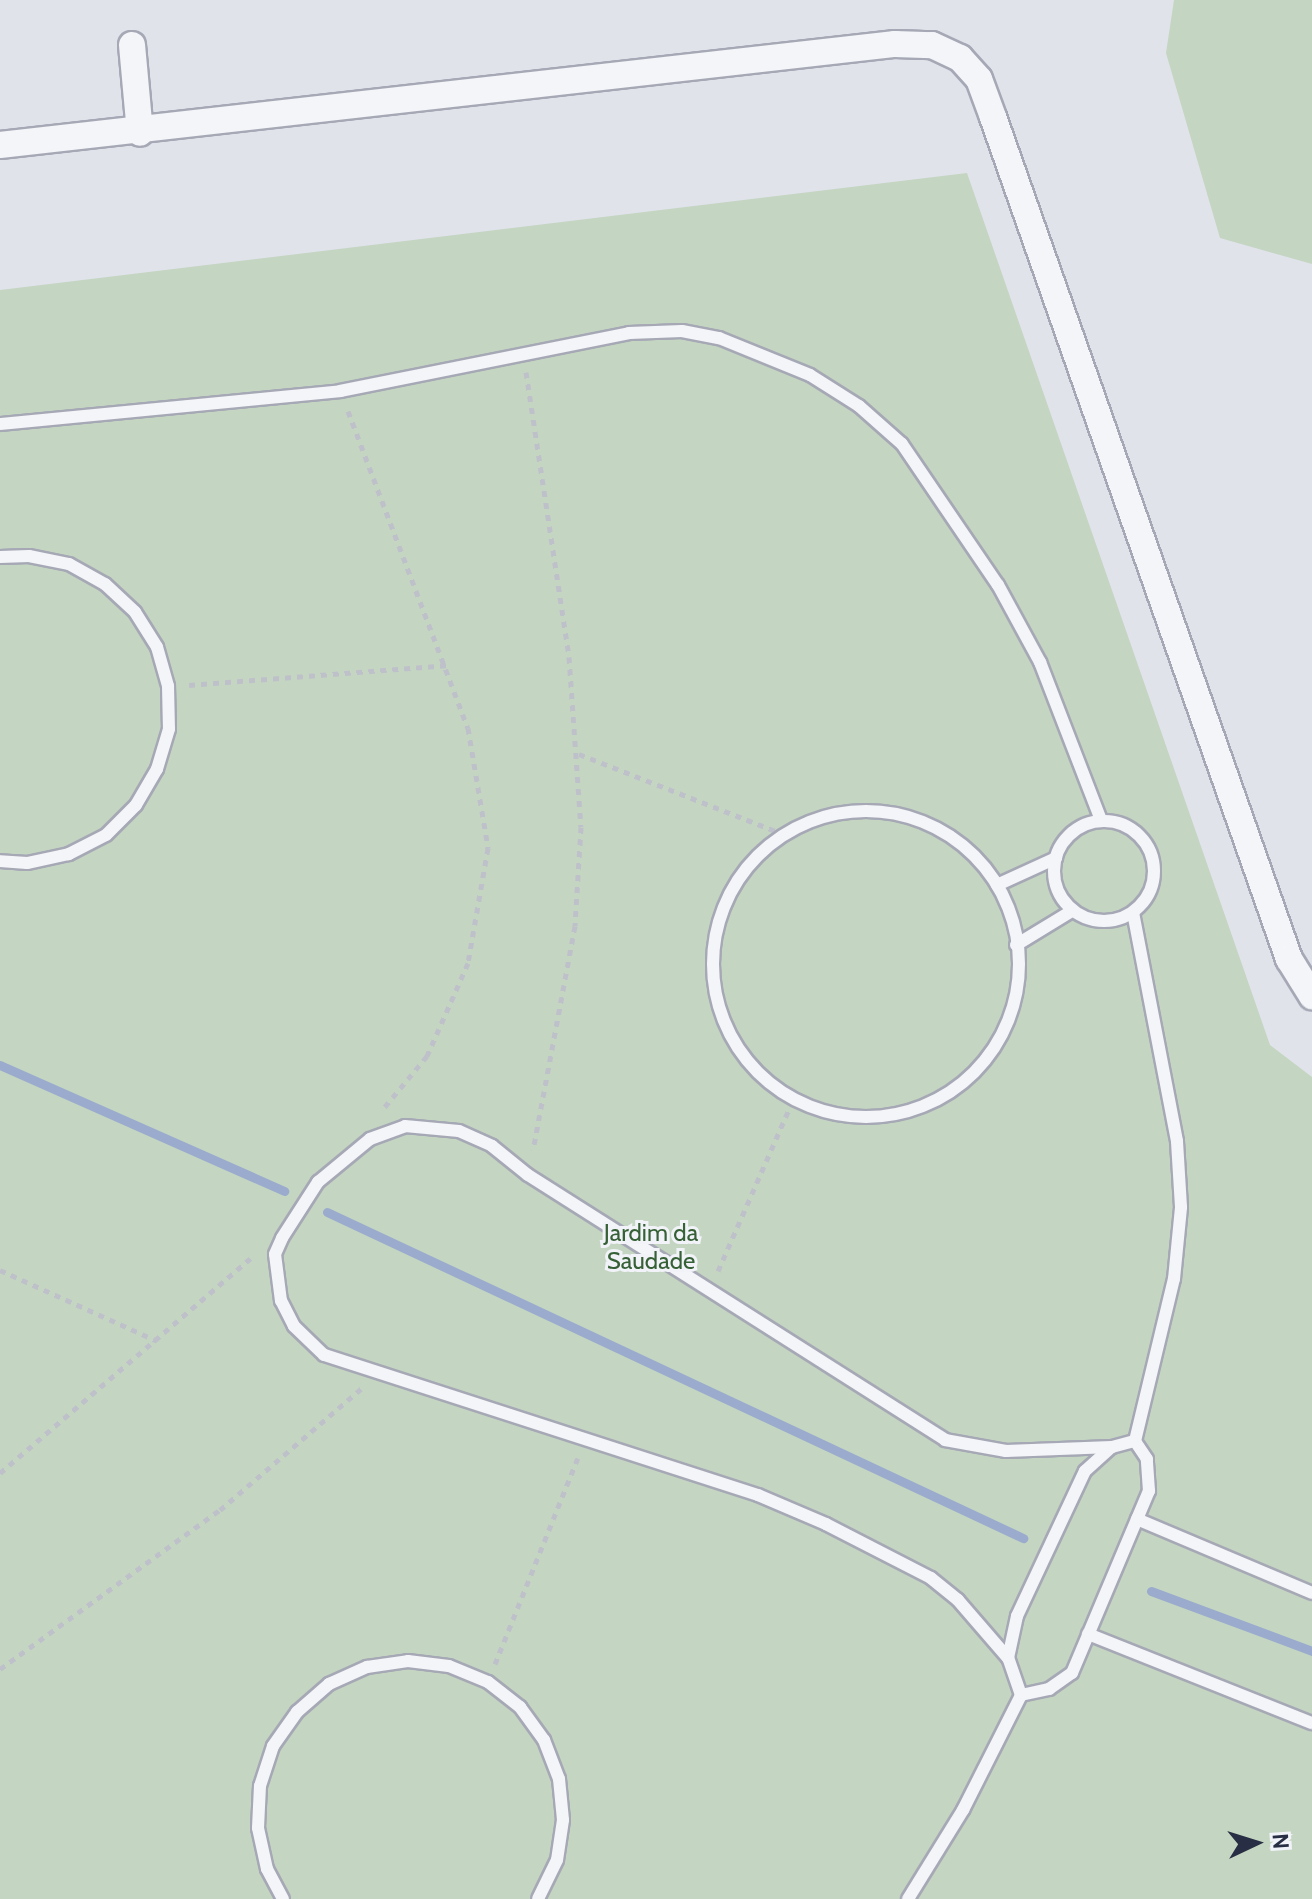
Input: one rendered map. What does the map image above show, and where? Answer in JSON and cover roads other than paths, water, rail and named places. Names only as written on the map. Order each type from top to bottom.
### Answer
[{"type":"street","points":[[0,145],[140,133],[895,44],[932,45],[960,58],[979,79],[1289,959],[1312,996]]},
{"type":"street","points":[[132,45],[140,133]]},
{"type":"lane","points":[[0,424],[340,391],[629,333],[682,331],[766,355],[810,375],[859,406],[902,444],[998,585],[1040,662],[1101,820]]},
{"type":"lane","points":[[0,557],[29,556],[69,564],[105,584],[135,612],[157,647],[168,686],[169,729],[157,769],[136,805],[106,835],[69,854],[27,863],[0,861]]},
{"type":"lane","points":[[860,810],[901,813],[939,828],[961,844],[997,885],[1014,923],[1019,969],[1011,1015],[988,1056],[956,1089],[914,1110],[874,1118],[833,1114],[793,1100],[761,1076],[736,1045],[720,1009],[713,970],[716,930],[730,893],[753,860],[783,834],[820,817],[860,810]]},
{"type":"lane","points":[[1101,820],[1131,829],[1151,855],[1151,886],[1133,913],[1104,923],[1072,911],[1057,891],[1056,858],[1071,831],[1101,820]]},
{"type":"lane","points":[[997,885],[1056,858]]},
{"type":"lane","points":[[1016,945],[1072,911]]},
{"type":"lane","points":[[1021,1695],[1049,1689],[1072,1673],[1137,1519],[1151,1478],[1135,1441],[1174,1279],[1181,1207],[1168,1075],[1133,913]]},
{"type":"lane","points":[[908,1899],[963,1810],[1021,1695],[1008,1658],[958,1600],[881,1549],[758,1495],[324,1355],[294,1326],[276,1282],[275,1254],[282,1238],[318,1182],[370,1139],[405,1126],[459,1131],[492,1146],[528,1175],[945,1440],[1006,1451],[1112,1447],[1135,1441]]},
{"type":"lane","points":[[1008,1658],[1017,1616],[1085,1471],[1112,1447]]},
{"type":"lane","points":[[1137,1519],[1312,1593]]},
{"type":"lane","points":[[1088,1634],[1312,1723]]},
{"type":"lane","points":[[283,1899],[267,1869],[258,1828],[260,1786],[273,1746],[297,1712],[329,1684],[367,1667],[408,1661],[449,1666],[488,1682],[520,1707],[544,1740],[559,1779],[563,1820],[557,1860],[538,1899]]},
{"type":"waterway","points":[[0,1065],[284,1191]]},
{"type":"waterway","points":[[327,1212],[1023,1538]]},
{"type":"waterway","points":[[1151,1591],[1312,1651]]},
{"type":"park label","name":"Jardim da Saudade","points":[[651,1247]]}]
